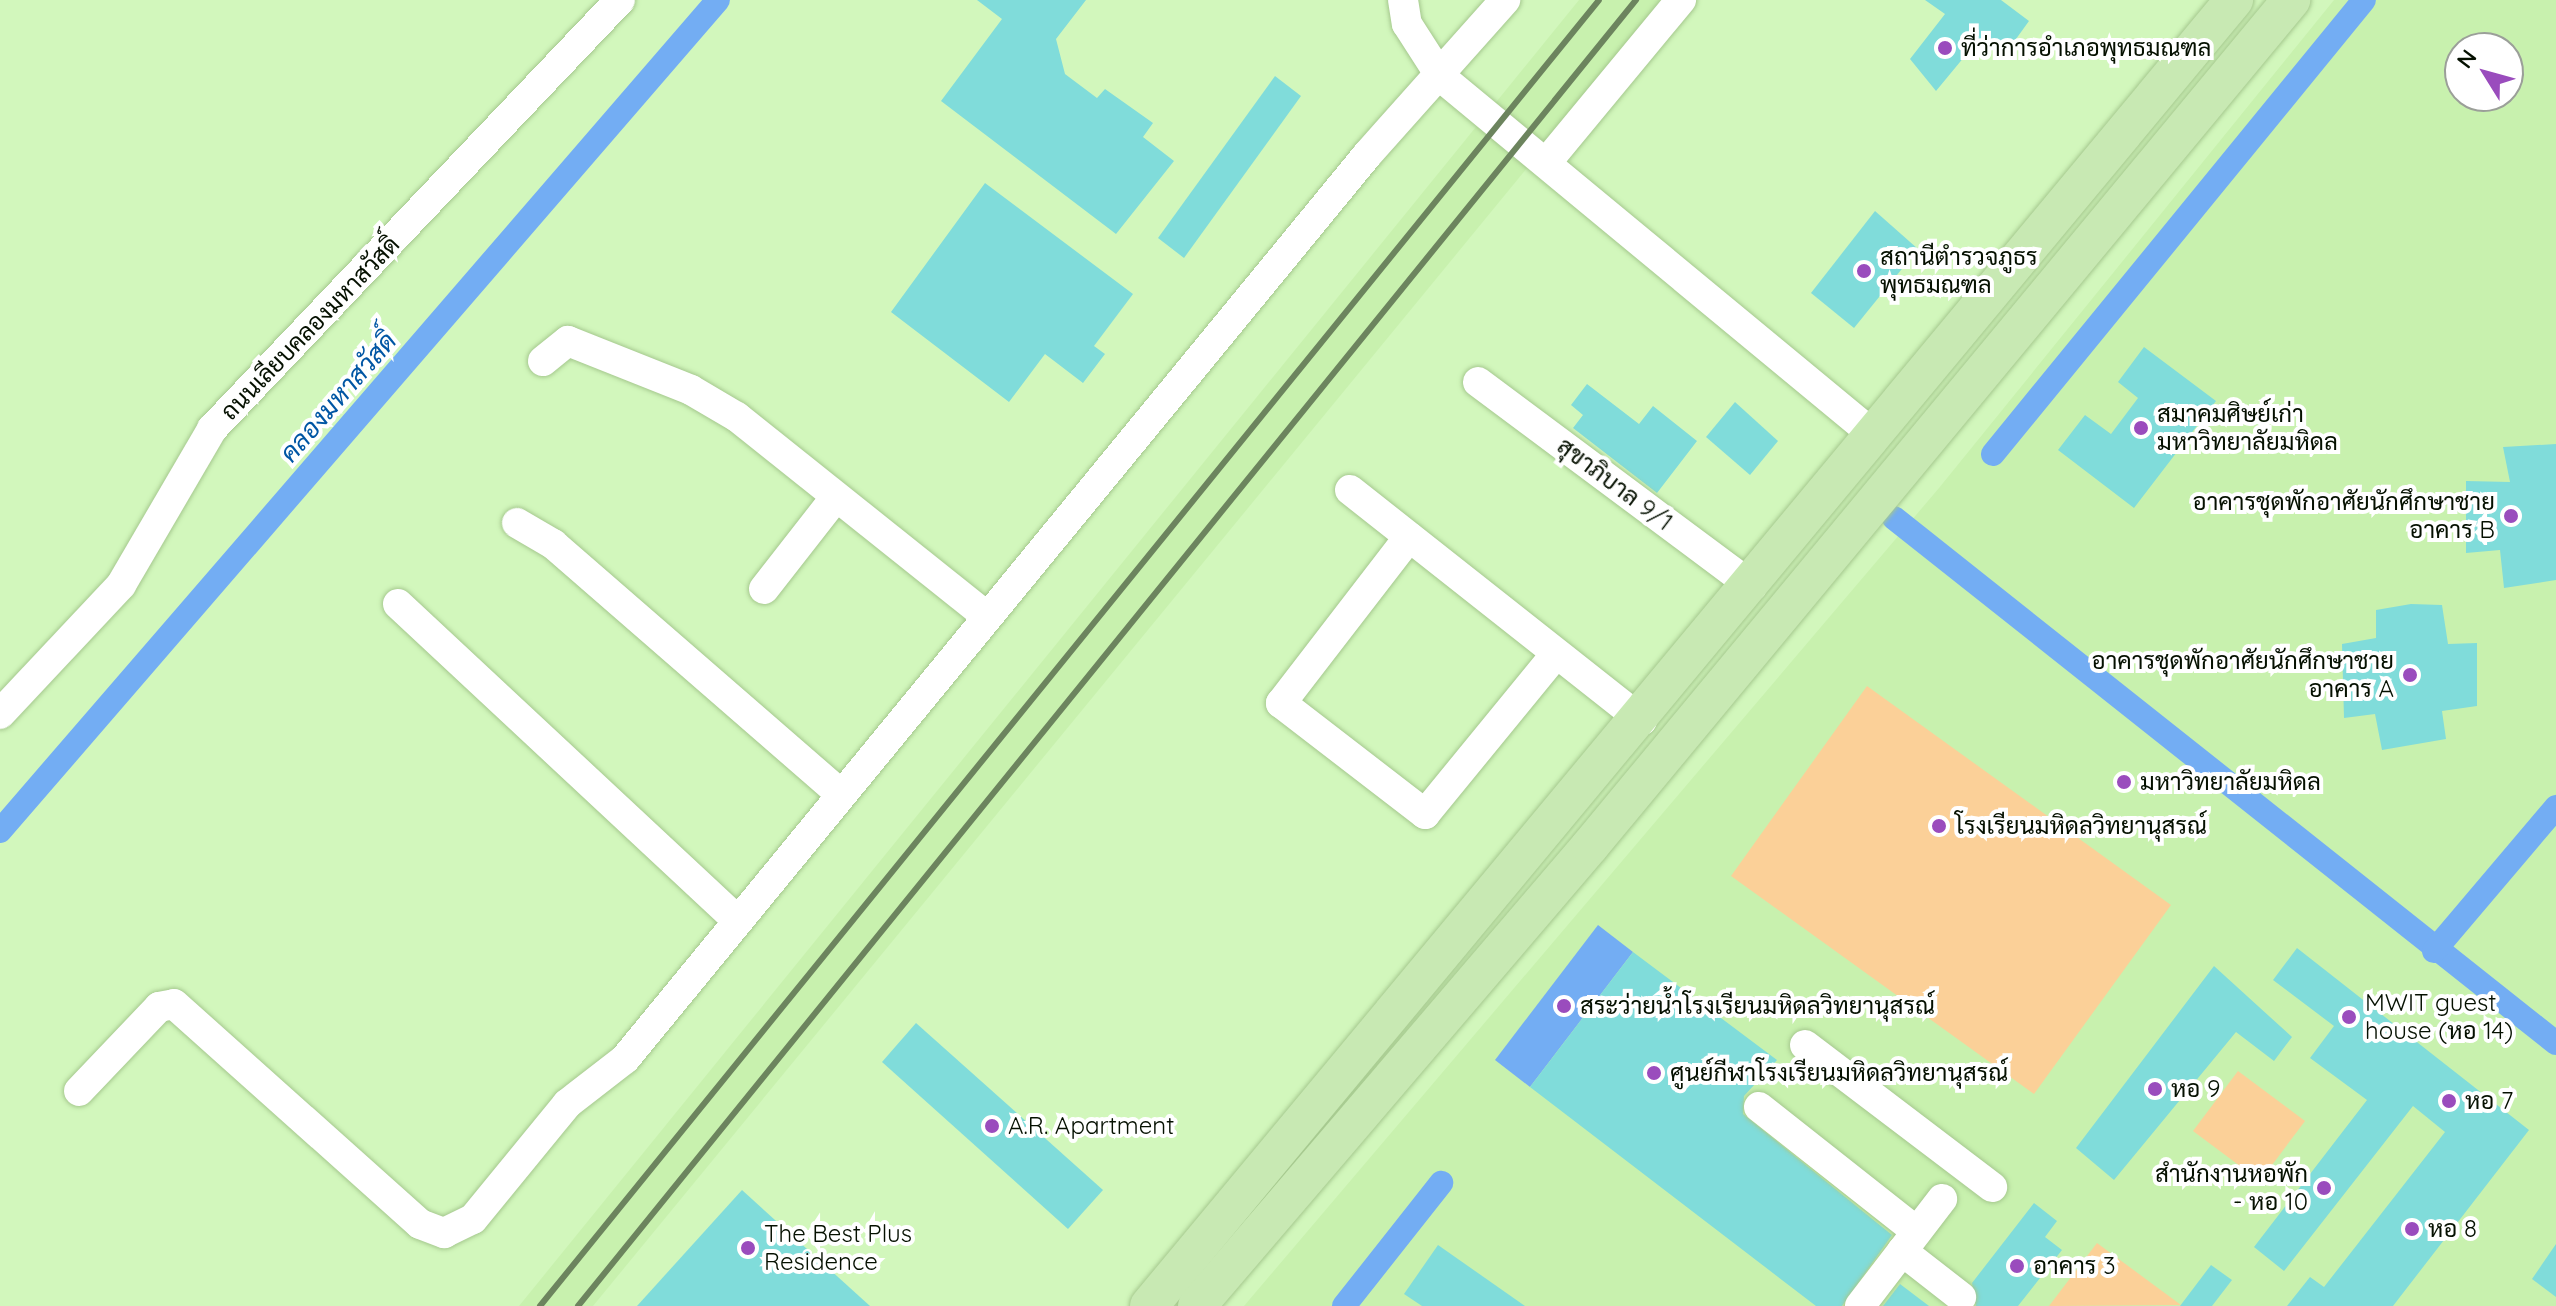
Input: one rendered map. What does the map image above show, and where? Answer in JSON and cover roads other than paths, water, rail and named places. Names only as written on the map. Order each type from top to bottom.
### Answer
[{"type":"main road","points":[[1197,1306],[2291,0]]},
{"type":"main road","points":[[1149,1306],[1642,721],[2228,2],[2262,35]]},
{"type":"main road","points":[[1875,436],[1907,462]]},
{"type":"street","name":"ถนนเลียบคลองมหาสวัสดิ์","points":[[0,714],[121,585],[212,429],[620,0]]},
{"type":"street","points":[[1403,0],[1407,24],[1441,77],[1875,436]]},
{"type":"street","points":[[79,1091],[159,1007],[174,1004],[420,1224],[457,1230],[580,1091],[625,1059],[839,793],[1367,155],[1441,77],[1505,0]]},
{"type":"street","points":[[1546,163],[1681,0]]},
{"type":"street","points":[[543,361],[568,341],[642,367],[737,417],[986,616]]},
{"type":"street","name":"สุขาภิบาล 9/1","points":[[1478,382],[1752,586]]},
{"type":"street","points":[[1350,490],[1642,721]]},
{"type":"street","points":[[764,589],[836,497]]},
{"type":"street","points":[[517,523],[553,544],[839,793]]},
{"type":"street","points":[[1409,537],[1281,703],[1425,814],[1556,654]]},
{"type":"street","points":[[398,604],[737,920]]},
{"type":"street","points":[[1805,1045],[1992,1187]]},
{"type":"street","points":[[1759,1107],[1909,1242],[1961,1297]]},
{"type":"street","points":[[1860,1306],[1942,1199]]},
{"type":"water","name":"สระว่ายน้ำโรงเรียนมหิดลวิทยานุสรณ์","points":[[1598,925],[1633,952],[1530,1087],[1495,1060]]},
{"type":"waterway","name":"คลองมหาสวัสดิ์","points":[[0,831],[718,0]]},
{"type":"waterway","points":[[1993,454],[2364,0]]},
{"type":"waterway","points":[[1894,518],[2556,1043]]},
{"type":"waterway","points":[[2434,951],[2556,807]]},
{"type":"waterway","points":[[1344,1306],[1441,1183]]},
{"type":"railway","points":[[540,1306],[1599,0]]},
{"type":"railway","points":[[578,1306],[1636,0]]},
{"type":"place","name":"ที่ว่าการอำเภอพุทธมณฑล","points":[[1945,48]]},
{"type":"place","name":"สถานีตำรวจภูธร พุทธมณฑล","points":[[1864,271]]},
{"type":"place","name":"สมาคมศิษย์เก่า มหาวิทยาลัยมหิดล","points":[[2141,428]]},
{"type":"place","name":"อาคารชุดพักอาศัยนักศึกษาชาย อาคาร B","points":[[2511,516]]},
{"type":"place","name":"อาคารชุดพักอาศัยนักศึกษาชาย อาคาร A","points":[[2410,675]]},
{"type":"place","name":"มหาวิทยาลัยมหิดล","points":[[2124,782]]},
{"type":"place","name":"โรงเรียนมหิดลวิทยานุสรณ์","points":[[1939,826]]},
{"type":"place","name":"สระว่ายน้ำโรงเรียนมหิดลวิทยานุสรณ์","points":[[1564,1006]]},
{"type":"place","name":"MWIT guest house (หอ 14)","points":[[2349,1017]]},
{"type":"place","name":"ศูนย์กีฬาโรงเรียนมหิดลวิทยานุสรณ์","points":[[1654,1073]]},
{"type":"place","name":"หอ 9","points":[[2155,1089]]},
{"type":"place","name":"หอ 7","points":[[2449,1101]]},
{"type":"place","name":"A.R. Apartment","points":[[992,1126]]},
{"type":"place","name":"สำนักงานหอพัก - หอ 10","points":[[2324,1188]]},
{"type":"place","name":"หอ 8","points":[[2412,1229]]},
{"type":"place","name":"The Best Plus Residence","points":[[748,1248]]},
{"type":"place","name":"อาคาร 3","points":[[2017,1266]]}]
